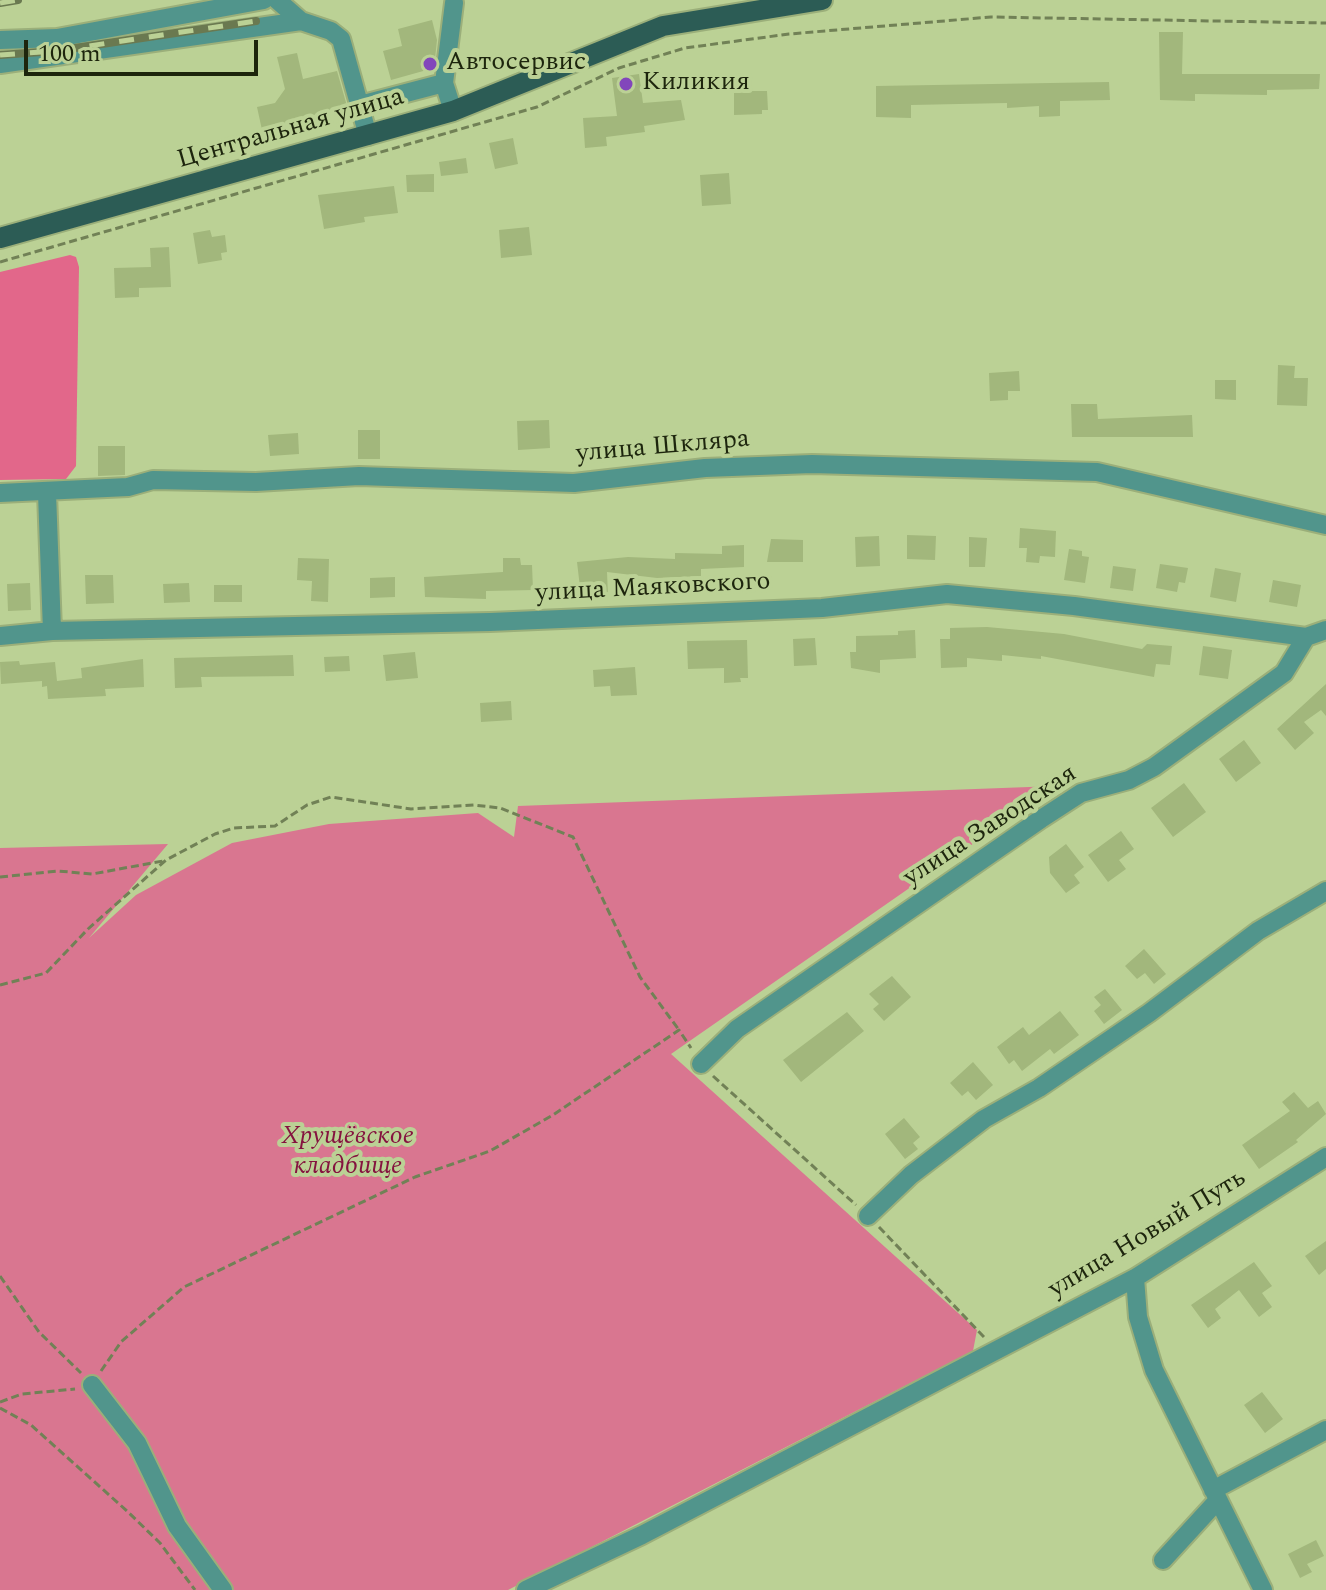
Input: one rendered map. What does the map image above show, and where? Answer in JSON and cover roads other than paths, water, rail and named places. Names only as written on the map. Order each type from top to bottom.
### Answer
[{"type":"main road","name":"Центральная улица","points":[[0,238],[453,111],[663,26],[822,0]]},
{"type":"street","points":[[0,40],[57,38],[264,0]]},
{"type":"street","points":[[277,0],[301,21],[331,31],[341,39],[368,136]]},
{"type":"street","points":[[453,111],[444,83],[454,3]]},
{"type":"street","points":[[0,64],[301,21]]},
{"type":"street","points":[[360,105],[444,83]]},
{"type":"street","name":"улица Шкляра","points":[[0,493],[128,487],[167,480],[256,482],[359,476],[574,483],[705,468],[797,464],[1097,472],[1326,525]]},
{"type":"street","points":[[47,493],[52,631]]},
{"type":"street","name":"улица Маяковского","points":[[0,636],[52,631],[506,622],[822,608],[947,594],[1074,606],[1306,637]]},
{"type":"street","points":[[1306,637],[1326,630]]},
{"type":"street","name":"улица Заводская","points":[[701,1064],[737,1029],[1041,819],[1081,793],[1129,780],[1154,767],[1284,673],[1306,637]]},
{"type":"street","points":[[868,1216],[911,1175],[984,1119],[1039,1088],[1258,931],[1326,891]]},
{"type":"street","name":"улица Новый Путь","points":[[526,1590],[642,1535],[1135,1278],[1326,1157]]},
{"type":"street","points":[[1135,1278],[1138,1317],[1149,1357],[1263,1590]]},
{"type":"street","points":[[92,1385],[137,1443],[177,1526],[223,1590]]},
{"type":"street","points":[[1163,1560],[1215,1495],[1326,1430]]},
{"type":"railway","points":[[0,3],[18,0]]},
{"type":"railway","points":[[0,55],[55,51],[256,21]]},
{"type":"place","name":"Автосервис","points":[[430,64]]},
{"type":"place","name":"Киликия","points":[[626,84]]},
{"type":"park label","name":"Хрущёвское кладбище","points":[[348,1153]]}]
